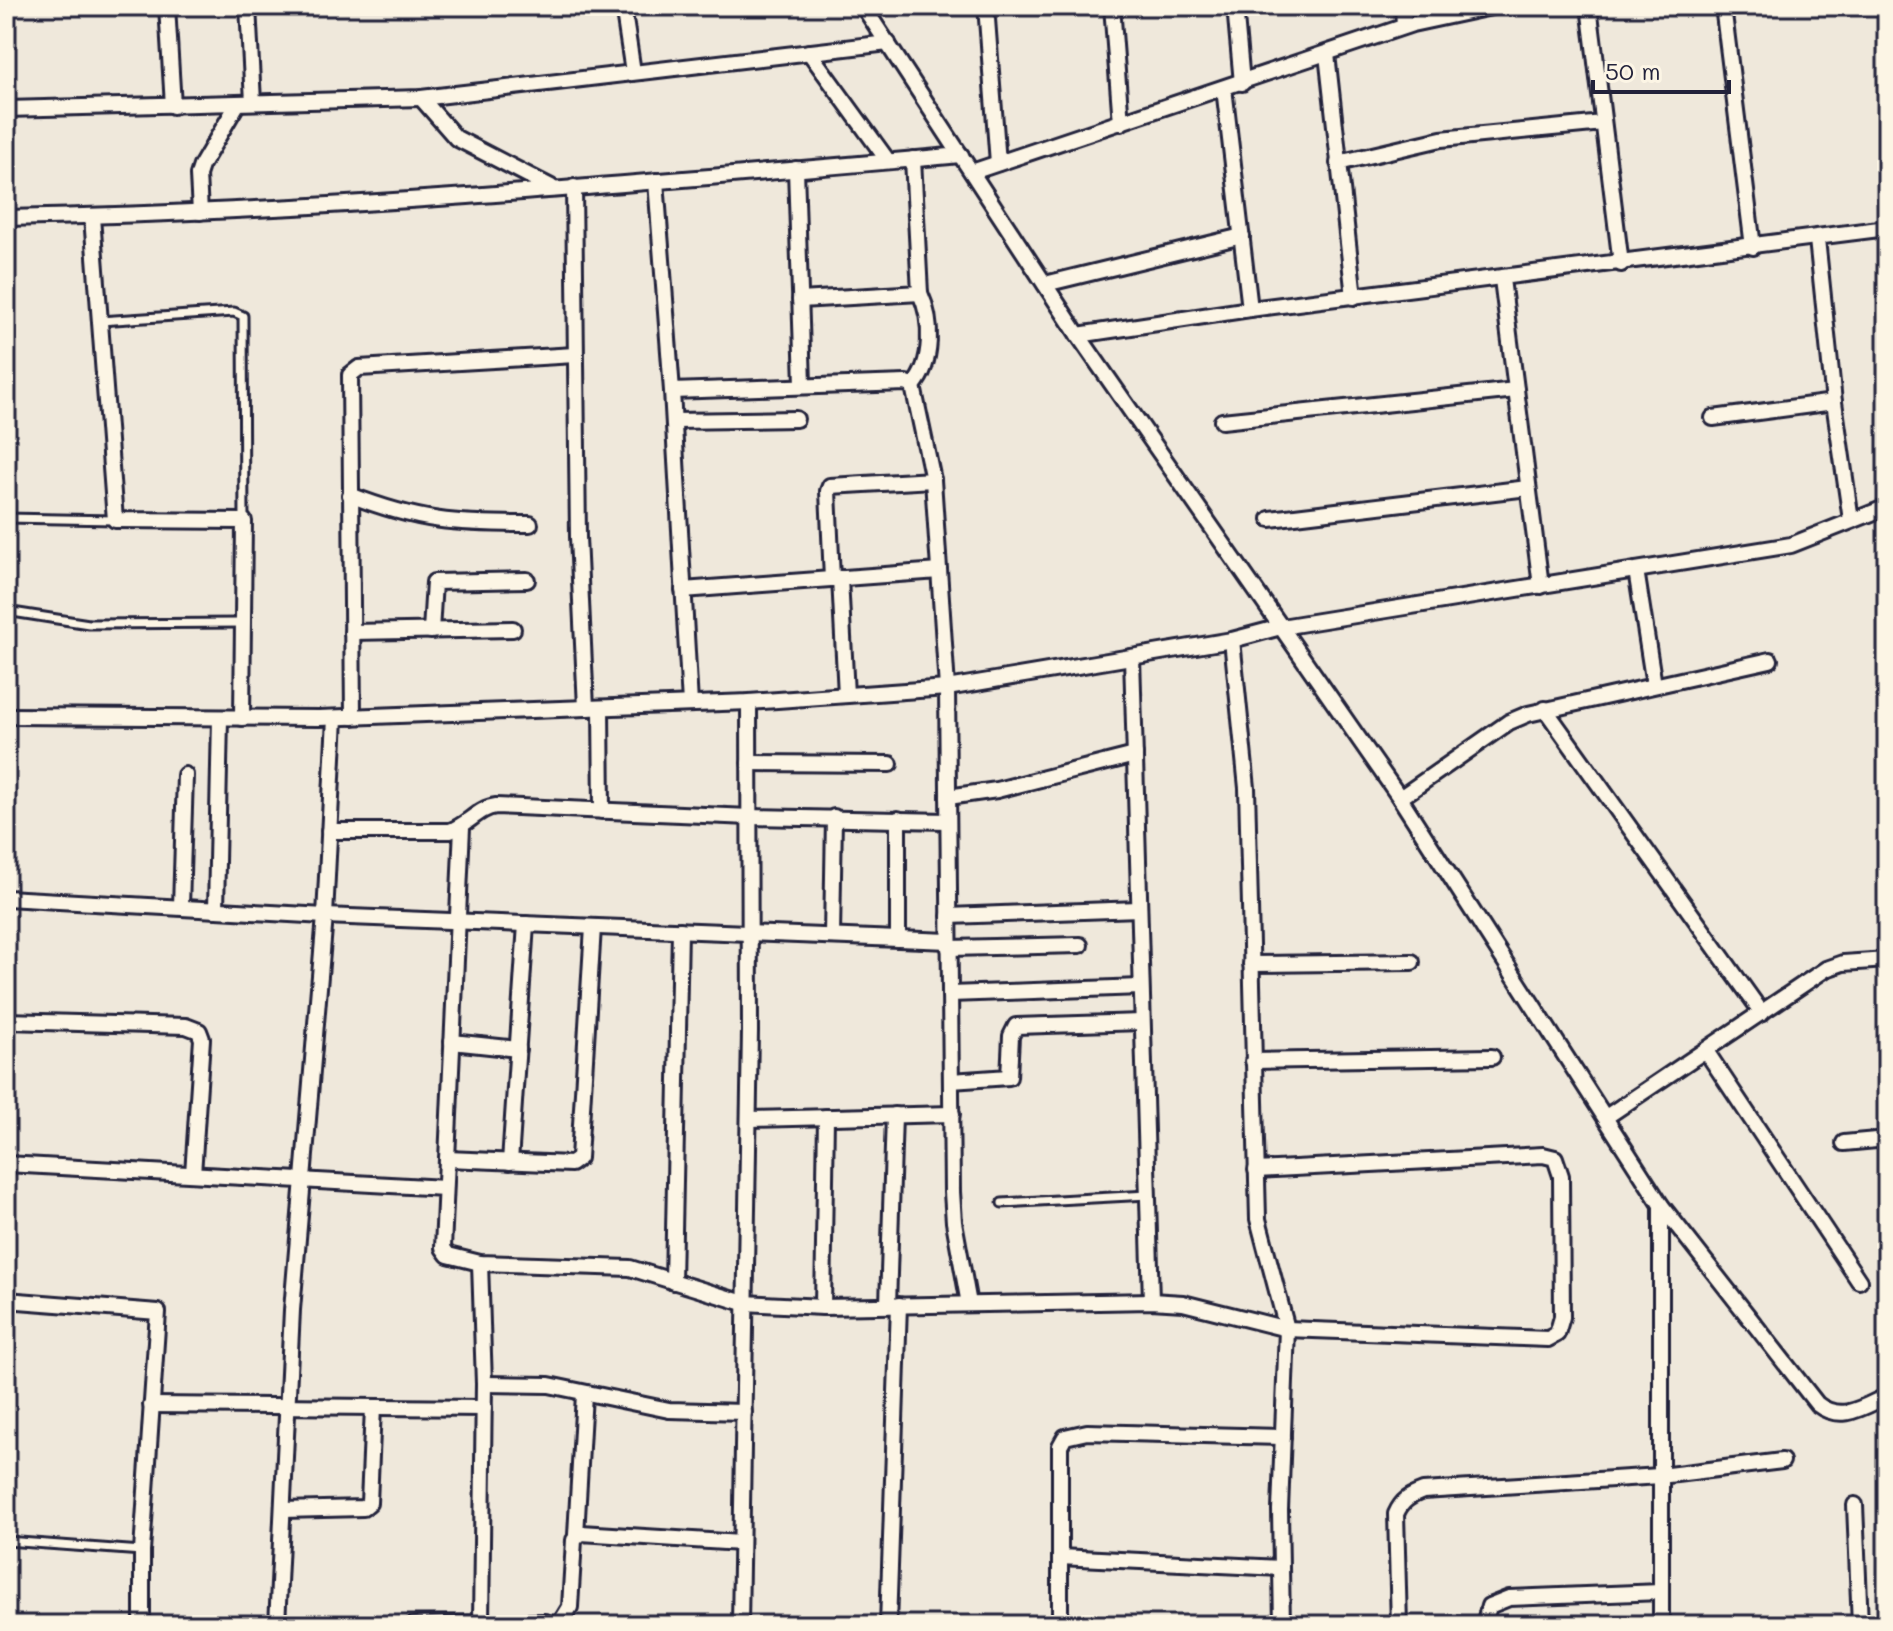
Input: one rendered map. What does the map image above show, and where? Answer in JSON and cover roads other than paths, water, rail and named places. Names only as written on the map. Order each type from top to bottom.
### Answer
[{"type":"street","points":[[167,6],[173,106]]},
{"type":"street","points":[[200,212],[201,166],[246,102],[248,6]]},
{"type":"street","points":[[623,6],[633,72]]},
{"type":"street","points":[[863,6],[1078,335],[1400,798],[1661,1205],[1817,1404],[1836,1414],[1846,1414],[1887,1396]]},
{"type":"street","points":[[986,6],[998,163]]},
{"type":"street","points":[[1112,6],[1121,123]]},
{"type":"street","points":[[1235,6],[1242,83]]},
{"type":"street","points":[[1403,6],[1404,26]]},
{"type":"street","points":[[972,172],[1404,26],[1496,6]]},
{"type":"street","points":[[1589,6],[1621,264]]},
{"type":"street","points":[[1723,6],[1753,247]]},
{"type":"street","points":[[6,109],[421,98],[888,43]]},
{"type":"street","points":[[809,52],[888,161]]},
{"type":"street","points":[[1327,54],[1354,297]]},
{"type":"street","points":[[1224,88],[1250,309]]},
{"type":"street","points":[[421,98],[456,138],[554,188]]},
{"type":"street","points":[[1338,163],[1441,139],[1603,123]]},
{"type":"street","points":[[6,218],[200,212],[656,181],[961,155]]},
{"type":"street","points":[[913,159],[920,293],[926,313],[928,358],[924,374],[913,386]]},
{"type":"street","points":[[796,169],[803,384]]},
{"type":"street","points":[[656,181],[690,704]]},
{"type":"street","points":[[574,187],[578,537],[602,811]]},
{"type":"street","points":[[92,217],[115,520],[244,521],[242,718]]},
{"type":"street","points":[[1078,335],[1250,309],[1887,228]]},
{"type":"street","points":[[1045,284],[1242,236]]},
{"type":"street","points":[[1817,239],[1834,402],[1851,520]]},
{"type":"street","points":[[1502,279],[1541,586]]},
{"type":"street","points":[[800,300],[920,293]]},
{"type":"street","points":[[353,717],[349,383],[353,370],[575,355]]},
{"type":"street","points":[[672,391],[803,384],[906,383],[913,386]]},
{"type":"street","points":[[913,386],[933,480],[947,688],[954,1222],[969,1304]]},
{"type":"street","points":[[1222,421],[1516,390]]},
{"type":"street","points":[[1713,418],[1834,402]]},
{"type":"street","points":[[674,421],[796,419]]},
{"type":"street","points":[[846,695],[830,486],[933,480]]},
{"type":"street","points":[[1270,519],[1528,488]]},
{"type":"street","points":[[350,495],[415,518],[466,524],[530,524]]},
{"type":"street","points":[[6,716],[335,718],[749,702],[947,688],[1232,640],[1281,627],[1791,545],[1887,507]]},
{"type":"street","points":[[1636,570],[1654,685]]},
{"type":"street","points":[[683,590],[939,571]]},
{"type":"street","points":[[431,631],[434,582],[527,580]]},
{"type":"street","points":[[352,632],[513,629]]},
{"type":"street","points":[[1232,640],[1247,788],[1258,1219],[1287,1329],[1282,1625]]},
{"type":"street","points":[[1132,657],[1151,1301]]},
{"type":"street","points":[[1400,798],[1509,722],[1545,709],[1770,660]]},
{"type":"street","points":[[740,1625],[749,1119],[749,702]]},
{"type":"street","points":[[1545,709],[1762,1013]]},
{"type":"street","points":[[216,910],[220,718]]},
{"type":"street","points":[[277,1625],[288,1407],[325,916],[335,718]]},
{"type":"street","points":[[948,797],[997,790],[1135,755]]},
{"type":"street","points":[[749,763],[890,764]]},
{"type":"street","points":[[181,907],[185,775]]},
{"type":"street","points":[[329,831],[430,831],[462,827],[489,807],[948,821]]},
{"type":"street","points":[[832,936],[834,817]]},
{"type":"street","points":[[898,819],[898,939]]},
{"type":"street","points":[[462,827],[444,1252],[480,1263],[608,1265],[744,1303],[823,1307],[1151,1301],[1183,1303],[1287,1329],[1548,1339],[1557,1334],[1562,1317],[1561,1176],[1555,1158],[1543,1155],[1256,1170]]},
{"type":"street","points":[[6,898],[325,916],[898,939],[949,945],[1080,945]]},
{"type":"street","points":[[949,916],[1139,909]]},
{"type":"street","points":[[510,1162],[526,924]]},
{"type":"street","points":[[447,1159],[571,1164],[579,1158],[593,927]]},
{"type":"street","points":[[673,1282],[680,930]]},
{"type":"street","points":[[1606,1117],[1826,969],[1843,963],[1887,960]]},
{"type":"street","points":[[1251,964],[1412,962]]},
{"type":"street","points":[[950,994],[1141,987]]},
{"type":"street","points":[[6,1021],[186,1026],[199,1031],[202,1039],[193,1174]]},
{"type":"street","points":[[951,1081],[1009,1077],[1011,1036],[1016,1026],[1142,1022]]},
{"type":"street","points":[[452,1042],[518,1049]]},
{"type":"street","points":[[1706,1051],[1859,1281]]},
{"type":"street","points":[[1253,1061],[1492,1057]]},
{"type":"street","points":[[749,1119],[952,1114]]},
{"type":"street","points":[[888,1625],[894,1115]]},
{"type":"street","points":[[823,1307],[826,1117]]},
{"type":"street","points":[[1844,1143],[1887,1139]]},
{"type":"street","points":[[6,1164],[445,1188]]},
{"type":"street","points":[[1661,1205],[1661,1625]]},
{"type":"street","points":[[480,1263],[484,1384],[481,1623]]},
{"type":"street","points":[[6,1300],[158,1312],[142,1551],[142,1625]]},
{"type":"street","points":[[484,1384],[549,1385],[669,1410],[744,1412]]},
{"type":"street","points":[[413,1625],[557,1625],[570,1607],[584,1394]]},
{"type":"street","points":[[151,1405],[484,1408]]},
{"type":"street","points":[[283,1510],[367,1506],[373,1407]]},
{"type":"street","points":[[1060,1625],[1060,1446],[1065,1437],[1087,1432],[1283,1437]]},
{"type":"street","points":[[1399,1625],[1396,1514],[1400,1503],[1410,1496],[1423,1491],[1660,1476],[1782,1461]]},
{"type":"street","points":[[1855,1505],[1860,1625]]},
{"type":"street","points":[[576,1535],[741,1543]]},
{"type":"street","points":[[1060,1557],[1281,1568]]},
{"type":"street","points":[[1484,1625],[1489,1606],[1509,1598],[1661,1592]]},
{"type":"lane","points":[[99,321],[234,312],[243,316],[244,521]]},
{"type":"lane","points":[[6,518],[115,520]]},
{"type":"lane","points":[[6,611],[89,624],[242,623]]},
{"type":"lane","points":[[1002,1203],[1148,1195]]},
{"type":"lane","points":[[6,1541],[142,1551]]}]
